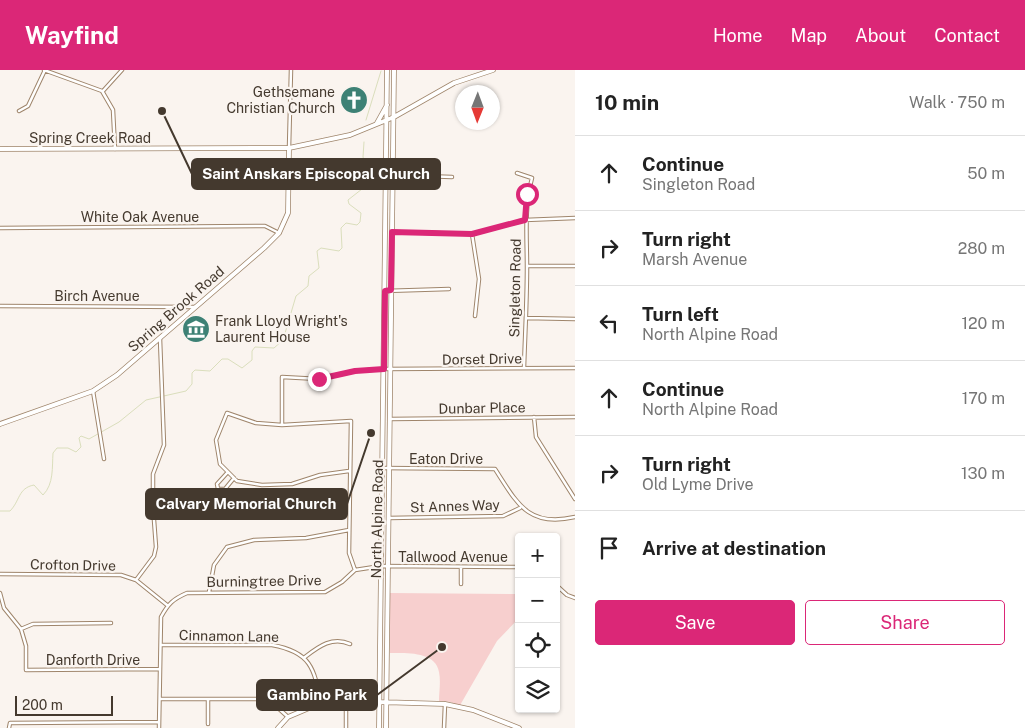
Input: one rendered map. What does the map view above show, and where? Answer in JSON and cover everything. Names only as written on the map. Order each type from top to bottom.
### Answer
[{"type":"main road","name":"North Alpine Road","points":[[379,728],[388,70]]},
{"type":"main road","name":"North Alpine Road","points":[[386,728],[394,70]]},
{"type":"main road","name":"Spring Creek Road","points":[[0,149],[289,148],[330,141],[377,124],[454,83],[493,70]]},
{"type":"main road","points":[[377,124],[388,103]]},
{"type":"main road","name":"Spring Brook Road","points":[[0,424],[93,391],[117,375],[264,249],[279,233],[288,213],[289,148]]},
{"type":"main road","points":[[278,728],[288,717],[321,703],[380,702],[445,704],[473,710],[519,728]]},
{"type":"street","points":[[19,111],[28,106],[44,70],[102,91],[114,110],[116,149]]},
{"type":"street","points":[[102,91],[122,70]]},
{"type":"street","points":[[289,148],[291,70]]},
{"type":"street","name":"Singleton Road","points":[[517,173],[532,178],[527,194],[525,220],[527,266],[524,368]]},
{"type":"street","points":[[392,176],[452,177]]},
{"type":"street","points":[[392,232],[472,234],[525,220],[575,218]]},
{"type":"street","name":"White Oak Avenue","points":[[0,228],[265,226],[279,233]]},
{"type":"street","points":[[472,234],[479,279],[475,316]]},
{"type":"street","points":[[527,266],[575,266]]},
{"type":"street","points":[[385,291],[449,288]]},
{"type":"street","name":"Birch Avenue","points":[[0,306],[195,307]]},
{"type":"street","points":[[526,318],[575,319]]},
{"type":"street","points":[[136,580],[154,556],[156,547],[154,520],[158,504],[153,488],[153,474],[164,444],[160,338]]},
{"type":"street","name":"Dorset Drive","points":[[282,425],[282,377],[319,379],[355,371],[384,369],[575,368]]},
{"type":"street","points":[[93,391],[104,459]]},
{"type":"street","points":[[349,472],[320,475],[292,484],[262,486],[237,481],[220,464],[216,440],[227,414],[256,423],[282,425],[351,421],[349,553],[355,570],[381,566],[388,567]]},
{"type":"street","name":"Dunbar Place","points":[[390,419],[575,417]]},
{"type":"street","points":[[534,418],[536,437],[575,499]]},
{"type":"street","name":"Eaton Drive","points":[[383,468],[496,469],[520,508]]},
{"type":"street","points":[[227,473],[217,484],[218,489],[225,489],[234,478]]},
{"type":"street","points":[[520,508],[542,519],[575,517]]},
{"type":"street","name":"St Annes Way","points":[[388,518],[503,516],[520,508]]},
{"type":"street","points":[[209,592],[214,565],[227,547],[254,540],[306,538],[349,530]]},
{"type":"street","name":"Tallwood Avenue","points":[[388,567],[515,567]]},
{"type":"street","points":[[461,567],[461,584]]},
{"type":"street","name":"Burningtree Drive","points":[[167,605],[175,598],[187,593],[326,592],[342,582],[355,570]]},
{"type":"street","name":"Crofton Drive","points":[[0,574],[121,575],[136,580],[167,605]]},
{"type":"street","points":[[560,589],[567,595],[575,598]]},
{"type":"street","points":[[0,593],[4,608],[20,629],[33,624],[111,623]]},
{"type":"street","points":[[159,728],[162,617],[167,605]]},
{"type":"street","name":"Danforth Drive","points":[[20,629],[26,646],[26,670],[160,669]]},
{"type":"street","points":[[321,703],[316,675],[305,657],[322,644],[333,642],[350,644]]},
{"type":"street","name":"Cinnamon Lane","points":[[161,645],[272,645],[289,648],[305,657]]},
{"type":"street","points":[[161,699],[263,699],[277,707],[288,717]]},
{"type":"street","points":[[208,700],[208,724]]},
{"type":"street","points":[[346,703],[346,728]]},
{"type":"street","points":[[444,728],[445,704]]},
{"type":"street","points":[[10,728],[10,723],[159,722]]},
{"type":"shaded area","points":[[390,593],[515,594],[515,622],[497,641],[459,707],[451,702],[439,701],[439,672],[437,665],[432,660],[419,655],[390,653]]},
{"type":"waterway","points":[[366,120],[381,71]]},
{"type":"waterway","points":[[0,511],[10,511],[22,492],[29,487],[34,485],[43,495],[47,491],[51,481],[53,453],[57,448],[68,448],[76,452],[81,447],[79,438],[81,436],[89,439],[119,422],[146,400],[186,391],[192,384],[192,373],[195,370],[210,371],[222,359],[228,359],[242,368],[252,360],[252,351],[255,347],[274,348],[283,340],[296,296],[308,286],[309,276],[319,268],[317,251],[321,248],[339,251],[342,248],[341,228],[346,223],[357,225],[360,222],[361,213],[349,204],[348,200],[362,189],[369,176],[363,157],[364,142]]},
{"type":"place","name":"Gethsemane Christian Church","points":[[354,100]]},
{"type":"place","name":"Saint Anskars Episcopal Church","points":[[162,111]]},
{"type":"place","name":"Frank Lloyd Wright's Laurent House","points":[[196,329]]},
{"type":"place","name":"Calvary Memorial Church","points":[[371,433]]},
{"type":"place","name":"Gambino Park","points":[[442,647]]},
{"type":"route","points":[[319,379],[355,371],[384,369],[385,291],[391,290],[392,232],[472,234],[492,230],[525,220],[527,194]]}]
